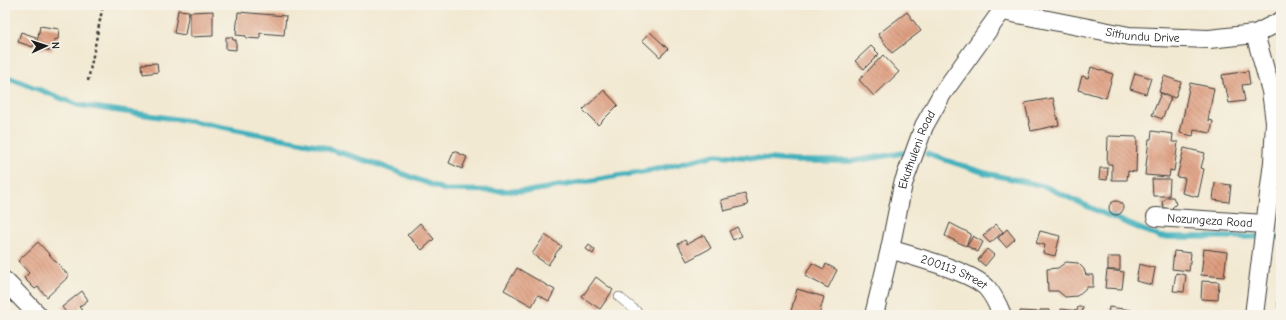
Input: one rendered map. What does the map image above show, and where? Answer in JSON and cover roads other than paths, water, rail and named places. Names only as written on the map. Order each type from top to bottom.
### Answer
[{"type":"street","name":"Sithundu Drive","points":[[1004,8],[1129,36],[1209,40],[1255,34],[1281,21]]},
{"type":"street","name":"Ekuthuleni Road","points":[[874,315],[890,250],[903,184],[924,126],[942,94],[1004,8]]},
{"type":"street","name":"Nozungeza Road","points":[[1254,315],[1273,162],[1274,122],[1271,91],[1255,34]]},
{"type":"street","name":"Nozungeza Road","points":[[1156,217],[1265,224]]},
{"type":"street","name":"200113 Street","points":[[890,250],[972,277],[986,288],[996,301],[1002,315]]},
{"type":"street","points":[[5,281],[38,315]]},
{"type":"lane","points":[[618,297],[641,315]]},
{"type":"waterway","points":[[5,76],[78,105],[196,122],[316,145],[374,163],[445,190],[530,191],[653,170],[716,155],[796,161],[853,161],[903,153]]},
{"type":"waterway","points":[[927,154],[985,173],[1044,186],[1100,212],[1160,237],[1281,237]]}]
